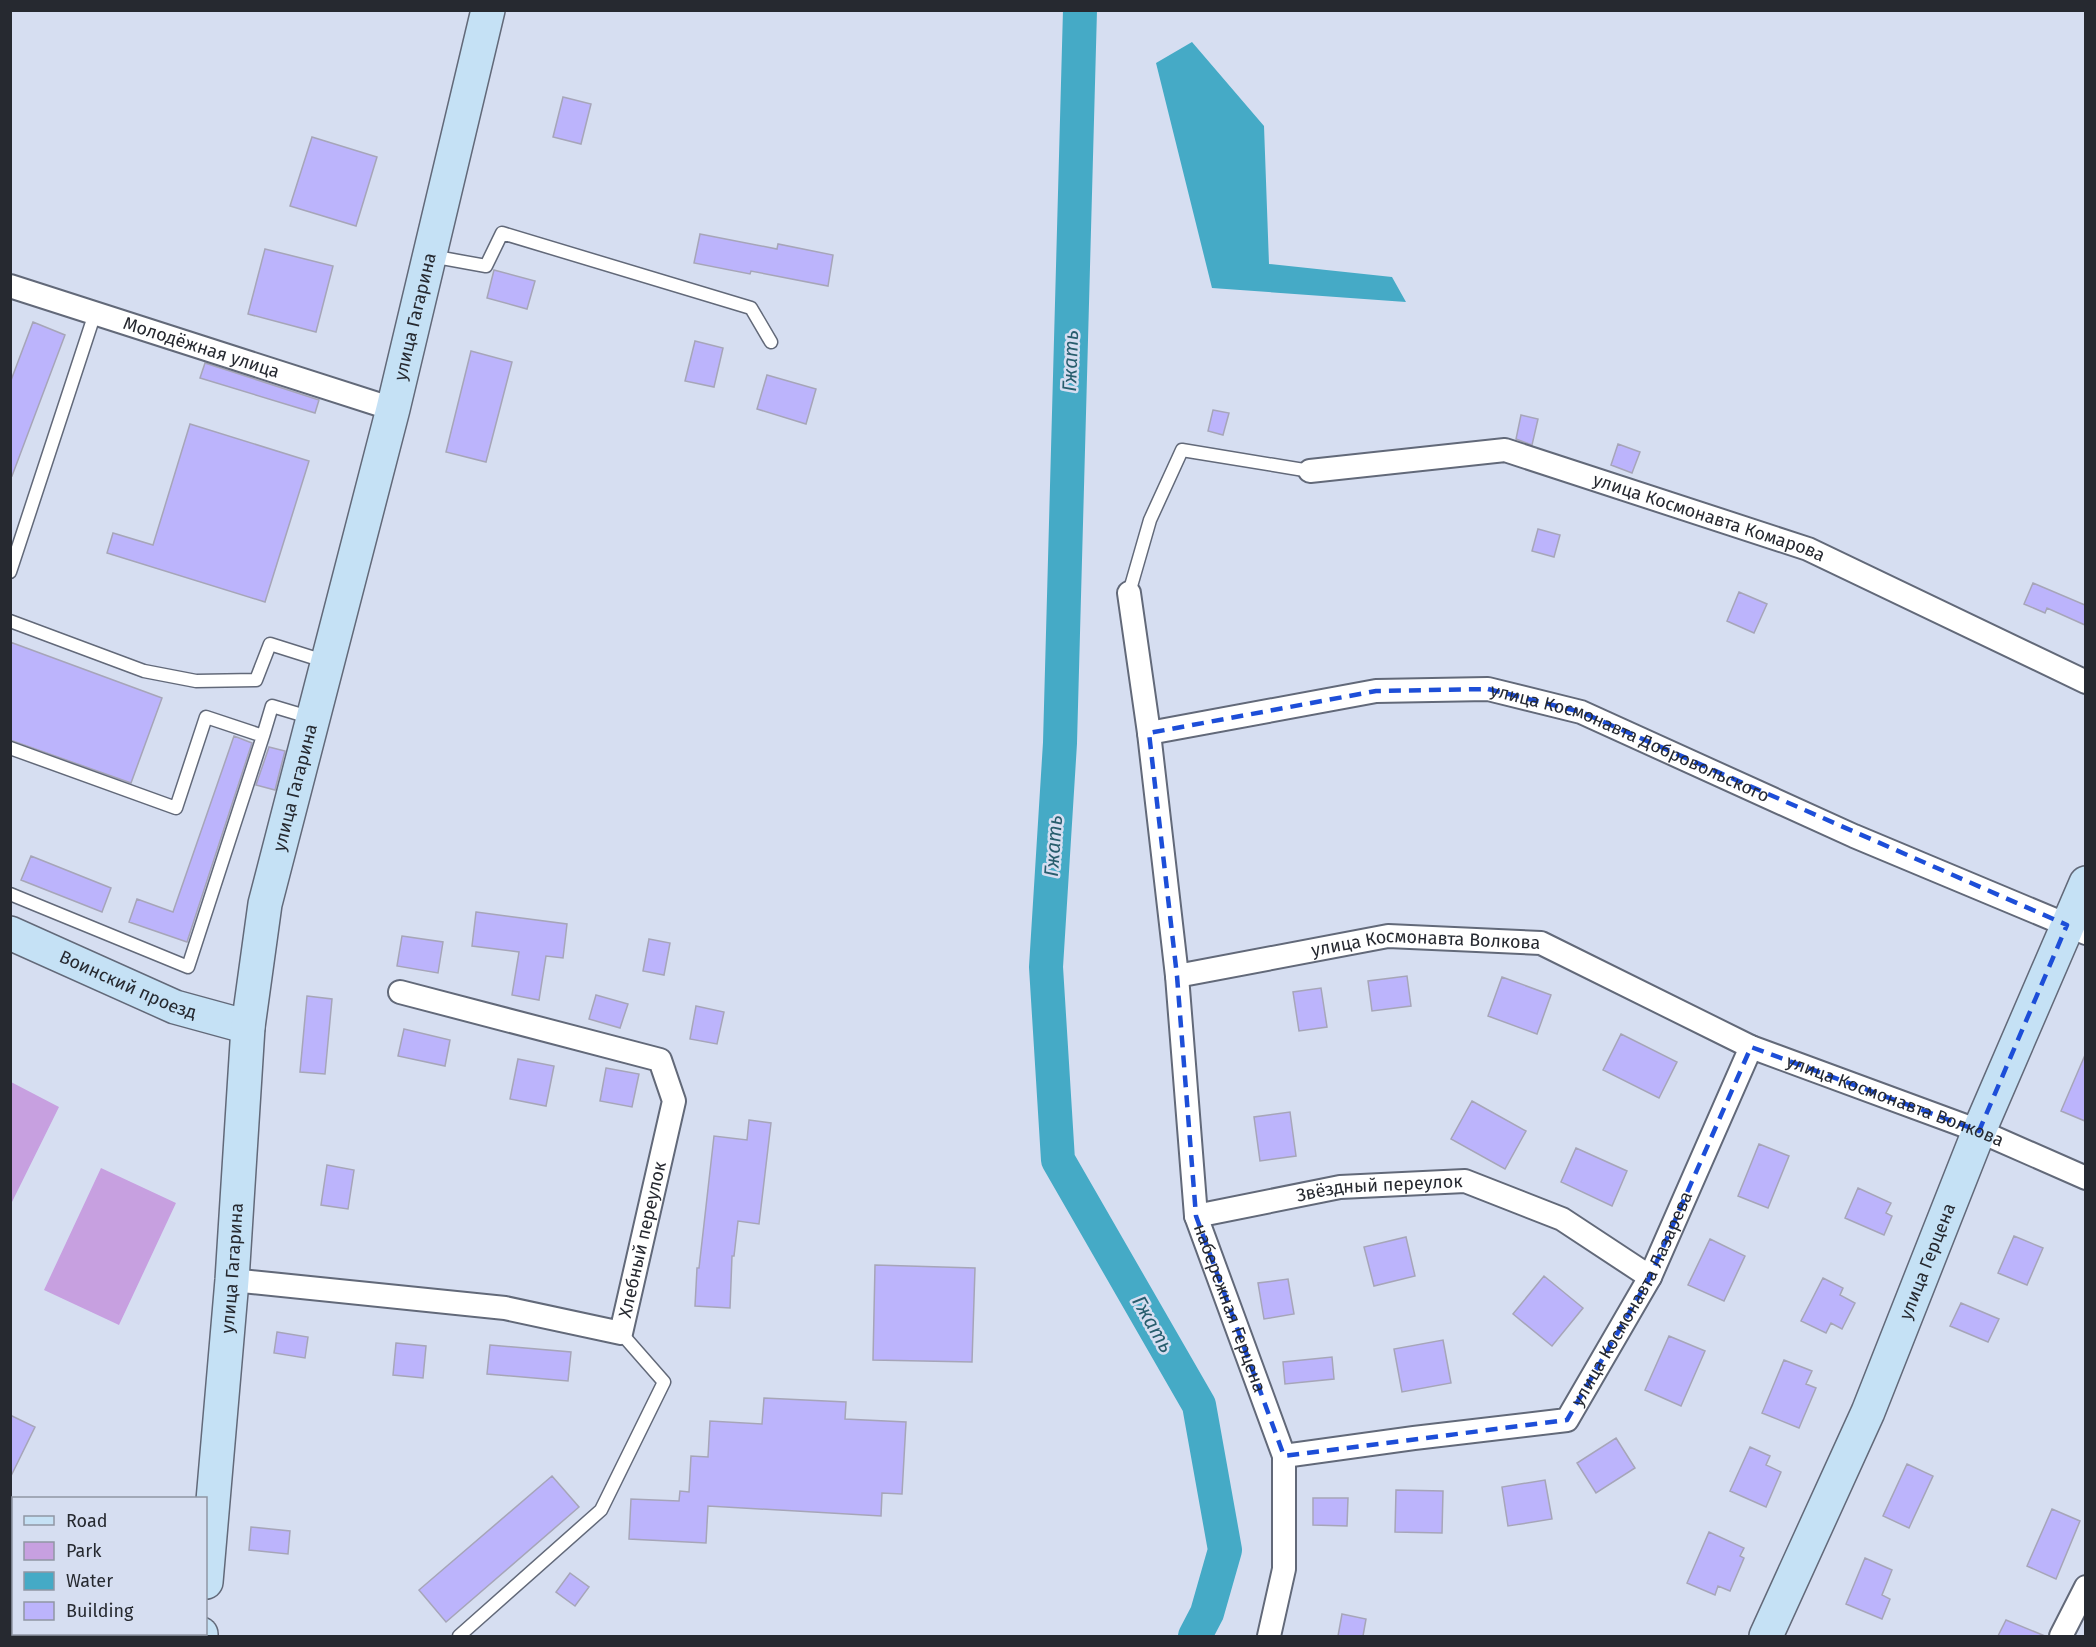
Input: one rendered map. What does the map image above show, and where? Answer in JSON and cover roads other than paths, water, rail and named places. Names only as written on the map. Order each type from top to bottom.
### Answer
[{"type":"main road","name":"улица Гагарина","points":[[207,1570],[232,1280],[248,1027],[265,904],[328,662],[373,460],[393,409],[488,10]]},
{"type":"main road","name":"улица Герцена","points":[[1766,1636],[1868,1412],[1980,1131],[2076,929],[2085,883]]},
{"type":"main road","name":"Воинский проезд","points":[[10,933],[175,1007],[248,1027]]},
{"type":"street","name":"Молодёжная улица","points":[[10,286],[393,409]]},
{"type":"street","name":"улица Космонавта Комарова","points":[[1310,471],[1505,450],[1808,549],[2085,682]]},
{"type":"street","points":[[1129,593],[1149,733],[1177,976]]},
{"type":"street","name":"улица Космонавта Добровольского","points":[[1149,733],[1376,691],[1488,689],[1581,712],[1854,836],[2076,929]]},
{"type":"street","name":"улица Космонавта Волкова","points":[[1177,976],[1388,936],[1541,943],[1751,1047],[1980,1131],[2085,1178]]},
{"type":"street","name":"набережная Герцена","points":[[1177,976],[1196,1216],[1284,1456],[1284,1569],[1269,1636]]},
{"type":"street","name":"Хлебный переулок","points":[[232,1280],[505,1308],[621,1333],[674,1101],[660,1060],[400,992]]},
{"type":"street","name":"улица Космонавта Лазарева","points":[[1284,1456],[1567,1420],[1650,1277],[1751,1047]]},
{"type":"street","name":"Звёздный переулок","points":[[1196,1216],[1341,1187],[1465,1181],[1562,1218],[1650,1277]]},
{"type":"street","points":[[2061,1636],[2085,1587]]},
{"type":"lane","points":[[429,256],[486,266],[502,233],[751,308],[771,342]]},
{"type":"lane","points":[[10,572],[95,313]]},
{"type":"lane","points":[[1129,593],[1150,520],[1182,450],[1310,471]]},
{"type":"lane","points":[[10,621],[144,671],[196,681],[256,680],[270,644],[328,662]]},
{"type":"lane","points":[[10,894],[188,967],[272,706],[313,719]]},
{"type":"lane","points":[[10,748],[176,808],[207,717],[263,736]]},
{"type":"lane","points":[[459,1636],[601,1510],[664,1382],[621,1333]]},
{"type":"water","points":[[1192,42],[1264,126],[1269,264],[1392,277],[1406,302],[1212,288],[1156,63]]},
{"type":"waterway","name":"Гжать","points":[[1080,10],[1060,743],[1046,967],[1058,1160],[1199,1405],[1225,1550],[1207,1613],[1195,1636]]}]
